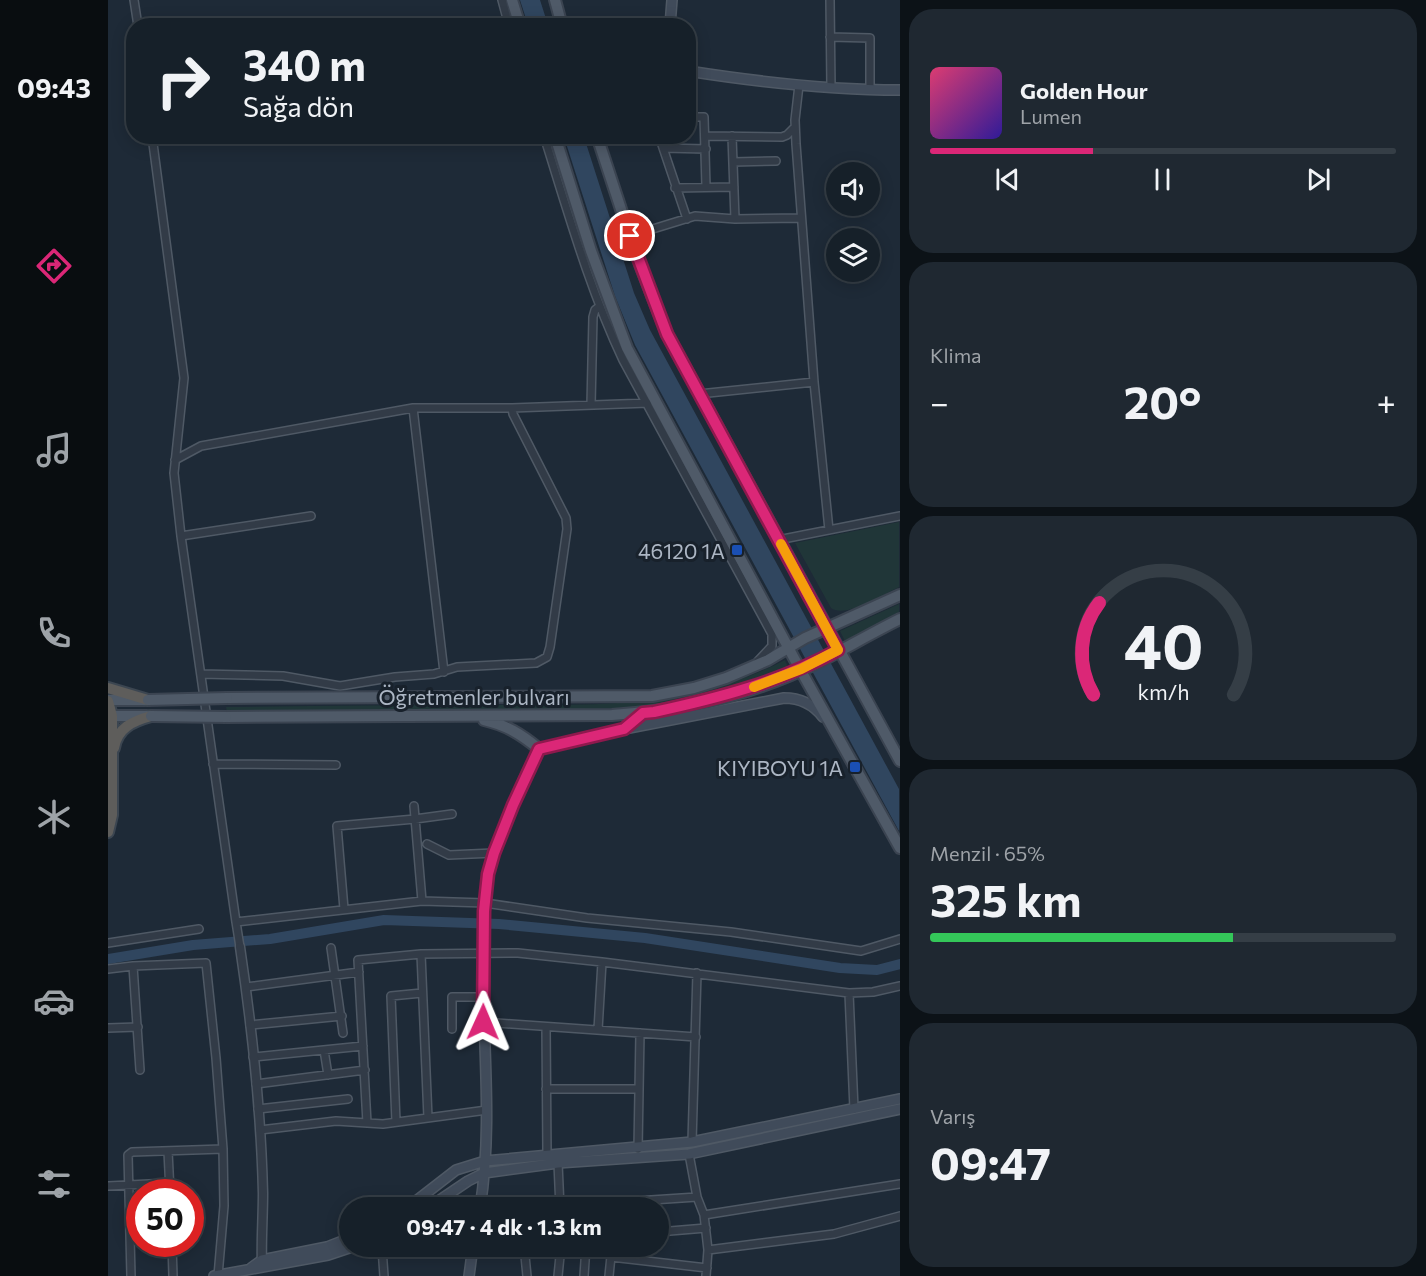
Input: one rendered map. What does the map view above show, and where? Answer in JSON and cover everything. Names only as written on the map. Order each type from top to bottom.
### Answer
[{"type":"highway","points":[[108,688],[148,700]]},
{"type":"highway","points":[[108,700],[112,763],[112,815],[108,832]]},
{"type":"highway","points":[[112,763],[115,741],[122,729],[151,716]]},
{"type":"main road","points":[[512,0],[518,18]]},
{"type":"main road","points":[[555,0],[560,18]]},
{"type":"main road","points":[[671,18],[672,0]]},
{"type":"main road","points":[[696,72],[799,85],[900,90]]},
{"type":"main road","points":[[558,144],[591,251],[627,348],[652,403],[792,647],[837,735],[900,848]]},
{"type":"main road","points":[[600,144],[630,236],[667,334],[778,540],[834,652],[898,755]]},
{"type":"main road","points":[[822,630],[900,594]]},
{"type":"main road","points":[[834,652],[900,619]]},
{"type":"main road","name":"Öğretmenler bulvarı","points":[[108,700],[652,696],[694,688],[726,678],[822,630]]},
{"type":"main road","name":"Öğretmenler bulvarı","points":[[110,716],[466,716],[643,713],[731,695],[803,668],[834,652]]},
{"type":"main road","points":[[481,1197],[487,1110],[483,1022],[483,949],[488,874],[494,853],[526,774],[539,749],[624,729],[744,705],[793,698],[802,700],[818,710],[837,735]]},
{"type":"main road","points":[[624,729],[643,713]]},
{"type":"main road","points":[[466,716],[501,724],[519,732],[539,749]]},
{"type":"main road","points":[[421,1197],[456,1170],[485,1161],[547,1154],[638,1149],[692,1142],[900,1099]]},
{"type":"main road","points":[[444,1197],[484,1173],[558,1163],[689,1154],[900,1109]]},
{"type":"main road","points":[[262,1268],[339,1242]]},
{"type":"main road","points":[[216,1276],[339,1252]]},
{"type":"main road","points":[[469,1276],[472,1257]]},
{"type":"street","points":[[134,0],[137,18]]},
{"type":"street","points":[[502,0],[507,18]]},
{"type":"street","points":[[830,0],[831,87]]},
{"type":"street","points":[[830,36],[870,38],[870,90]]},
{"type":"street","points":[[799,85],[795,127],[801,218],[829,530]]},
{"type":"street","points":[[696,117],[704,117],[706,187]]},
{"type":"street","points":[[705,136],[782,137],[795,127]]},
{"type":"street","points":[[732,136],[735,219]]},
{"type":"street","points":[[153,144],[184,378],[174,473],[246,987],[256,1083],[263,1193],[262,1268]]},
{"type":"street","points":[[547,144],[600,306],[623,360],[652,403],[772,634],[772,646],[748,669]]},
{"type":"street","points":[[662,144],[687,219]]},
{"type":"street","points":[[663,148],[706,149]]},
{"type":"street","points":[[733,162],[776,161]]},
{"type":"street","points":[[675,188],[734,187]]},
{"type":"street","points":[[630,236],[700,216],[735,219],[801,218]]},
{"type":"street","points":[[591,405],[592,317],[600,306]]},
{"type":"street","points":[[699,394],[814,382]]},
{"type":"street","points":[[175,460],[201,446],[413,408],[512,408],[652,403]]},
{"type":"street","points":[[413,408],[444,672]]},
{"type":"street","points":[[201,674],[283,676],[340,686],[444,672],[457,666],[536,663],[544,660],[549,653],[567,529],[566,518],[512,408]]},
{"type":"street","points":[[182,536],[311,516]]},
{"type":"street","points":[[778,540],[900,516]]},
{"type":"street","points":[[340,686],[340,698]]},
{"type":"street","points":[[213,764],[336,765]]},
{"type":"street","points":[[414,806],[422,901]]},
{"type":"street","points":[[344,909],[337,826],[452,814]]},
{"type":"street","points":[[427,843],[449,855],[494,853]]},
{"type":"street","points":[[236,922],[422,901],[731,932],[861,951],[900,939]]},
{"type":"street","points":[[108,943],[199,928]]},
{"type":"street","points":[[331,948],[343,1033]]},
{"type":"street","points":[[368,1123],[358,960],[483,949],[849,993],[873,992],[900,986]]},
{"type":"street","points":[[421,954],[428,1118]]},
{"type":"street","points":[[598,1030],[602,962]]},
{"type":"street","points":[[108,969],[206,963],[223,1149],[224,1206],[216,1276]]},
{"type":"street","points":[[133,966],[140,1070]]},
{"type":"street","points":[[246,987],[359,972]]},
{"type":"street","points":[[692,1142],[697,973]]},
{"type":"street","points":[[396,1122],[391,996],[422,993]]},
{"type":"street","points":[[849,993],[854,1109]]},
{"type":"street","points":[[452,1029],[452,998],[483,997]]},
{"type":"street","points":[[250,1025],[342,1017]]},
{"type":"street","points":[[483,1022],[696,1037]]},
{"type":"street","points":[[108,1028],[137,1027]]},
{"type":"street","points":[[546,1027],[547,1154]]},
{"type":"street","points":[[638,1149],[640,1033]]},
{"type":"street","points":[[253,1057],[363,1046]]},
{"type":"street","points":[[324,1050],[328,1075]]},
{"type":"street","points":[[256,1083],[365,1070]]},
{"type":"street","points":[[546,1089],[639,1089]]},
{"type":"street","points":[[258,1109],[348,1099]]},
{"type":"street","points":[[260,1130],[336,1121],[396,1122],[487,1110]]},
{"type":"street","points":[[129,1179],[128,1155],[132,1152],[223,1149]]},
{"type":"street","points":[[168,1151],[169,1179]]},
{"type":"street","points":[[609,1276],[611,1257],[707,1272],[706,1228],[697,1197],[689,1154]]},
{"type":"street","points":[[558,1163],[560,1197]]},
{"type":"street","points":[[108,1186],[126,1184]]},
{"type":"street","points":[[704,1215],[900,1184]]},
{"type":"street","points":[[669,1199],[697,1197]]},
{"type":"street","points":[[708,1251],[834,1234],[900,1216]]},
{"type":"street","points":[[669,1231],[706,1228]]},
{"type":"street","points":[[131,1257],[131,1276]]},
{"type":"street","points":[[172,1257],[173,1276]]},
{"type":"street","points":[[384,1276],[385,1257]]},
{"type":"street","points":[[525,1257],[527,1276]]},
{"type":"street","points":[[558,1276],[560,1257]]},
{"type":"street","points":[[584,1276],[585,1257]]},
{"type":"green space","points":[[899,522],[899,587],[855,608],[838,611],[831,608],[795,543]]},
{"type":"green space","points":[[899,604],[899,612],[845,641],[840,631]]},
{"type":"green space","points":[[785,660],[789,670],[720,694],[650,707],[552,710],[227,712],[226,707],[558,705],[634,702],[709,689],[747,677]]},
{"type":"water","points":[[520,0],[540,0],[546,18],[526,18]]},
{"type":"water","points":[[566,144],[586,144],[634,293],[650,330],[899,789],[899,831],[635,345],[615,296]]},
{"type":"waterway","points":[[108,959],[193,945],[270,939],[384,920],[499,924],[645,938],[840,968],[877,970],[900,964]]},
{"type":"slow traffic","points":[[754,687],[819,662],[838,650],[781,544]]},
{"type":"place","name":"46120 1A","points":[[737,550]]},
{"type":"place","name":"KIYIBOYU 1A","points":[[855,767]]},
{"type":"route","points":[[483,1022],[484,911],[488,874],[513,805],[539,749],[624,729],[643,713],[731,695],[819,662],[838,650],[667,334],[630,236]]}]
